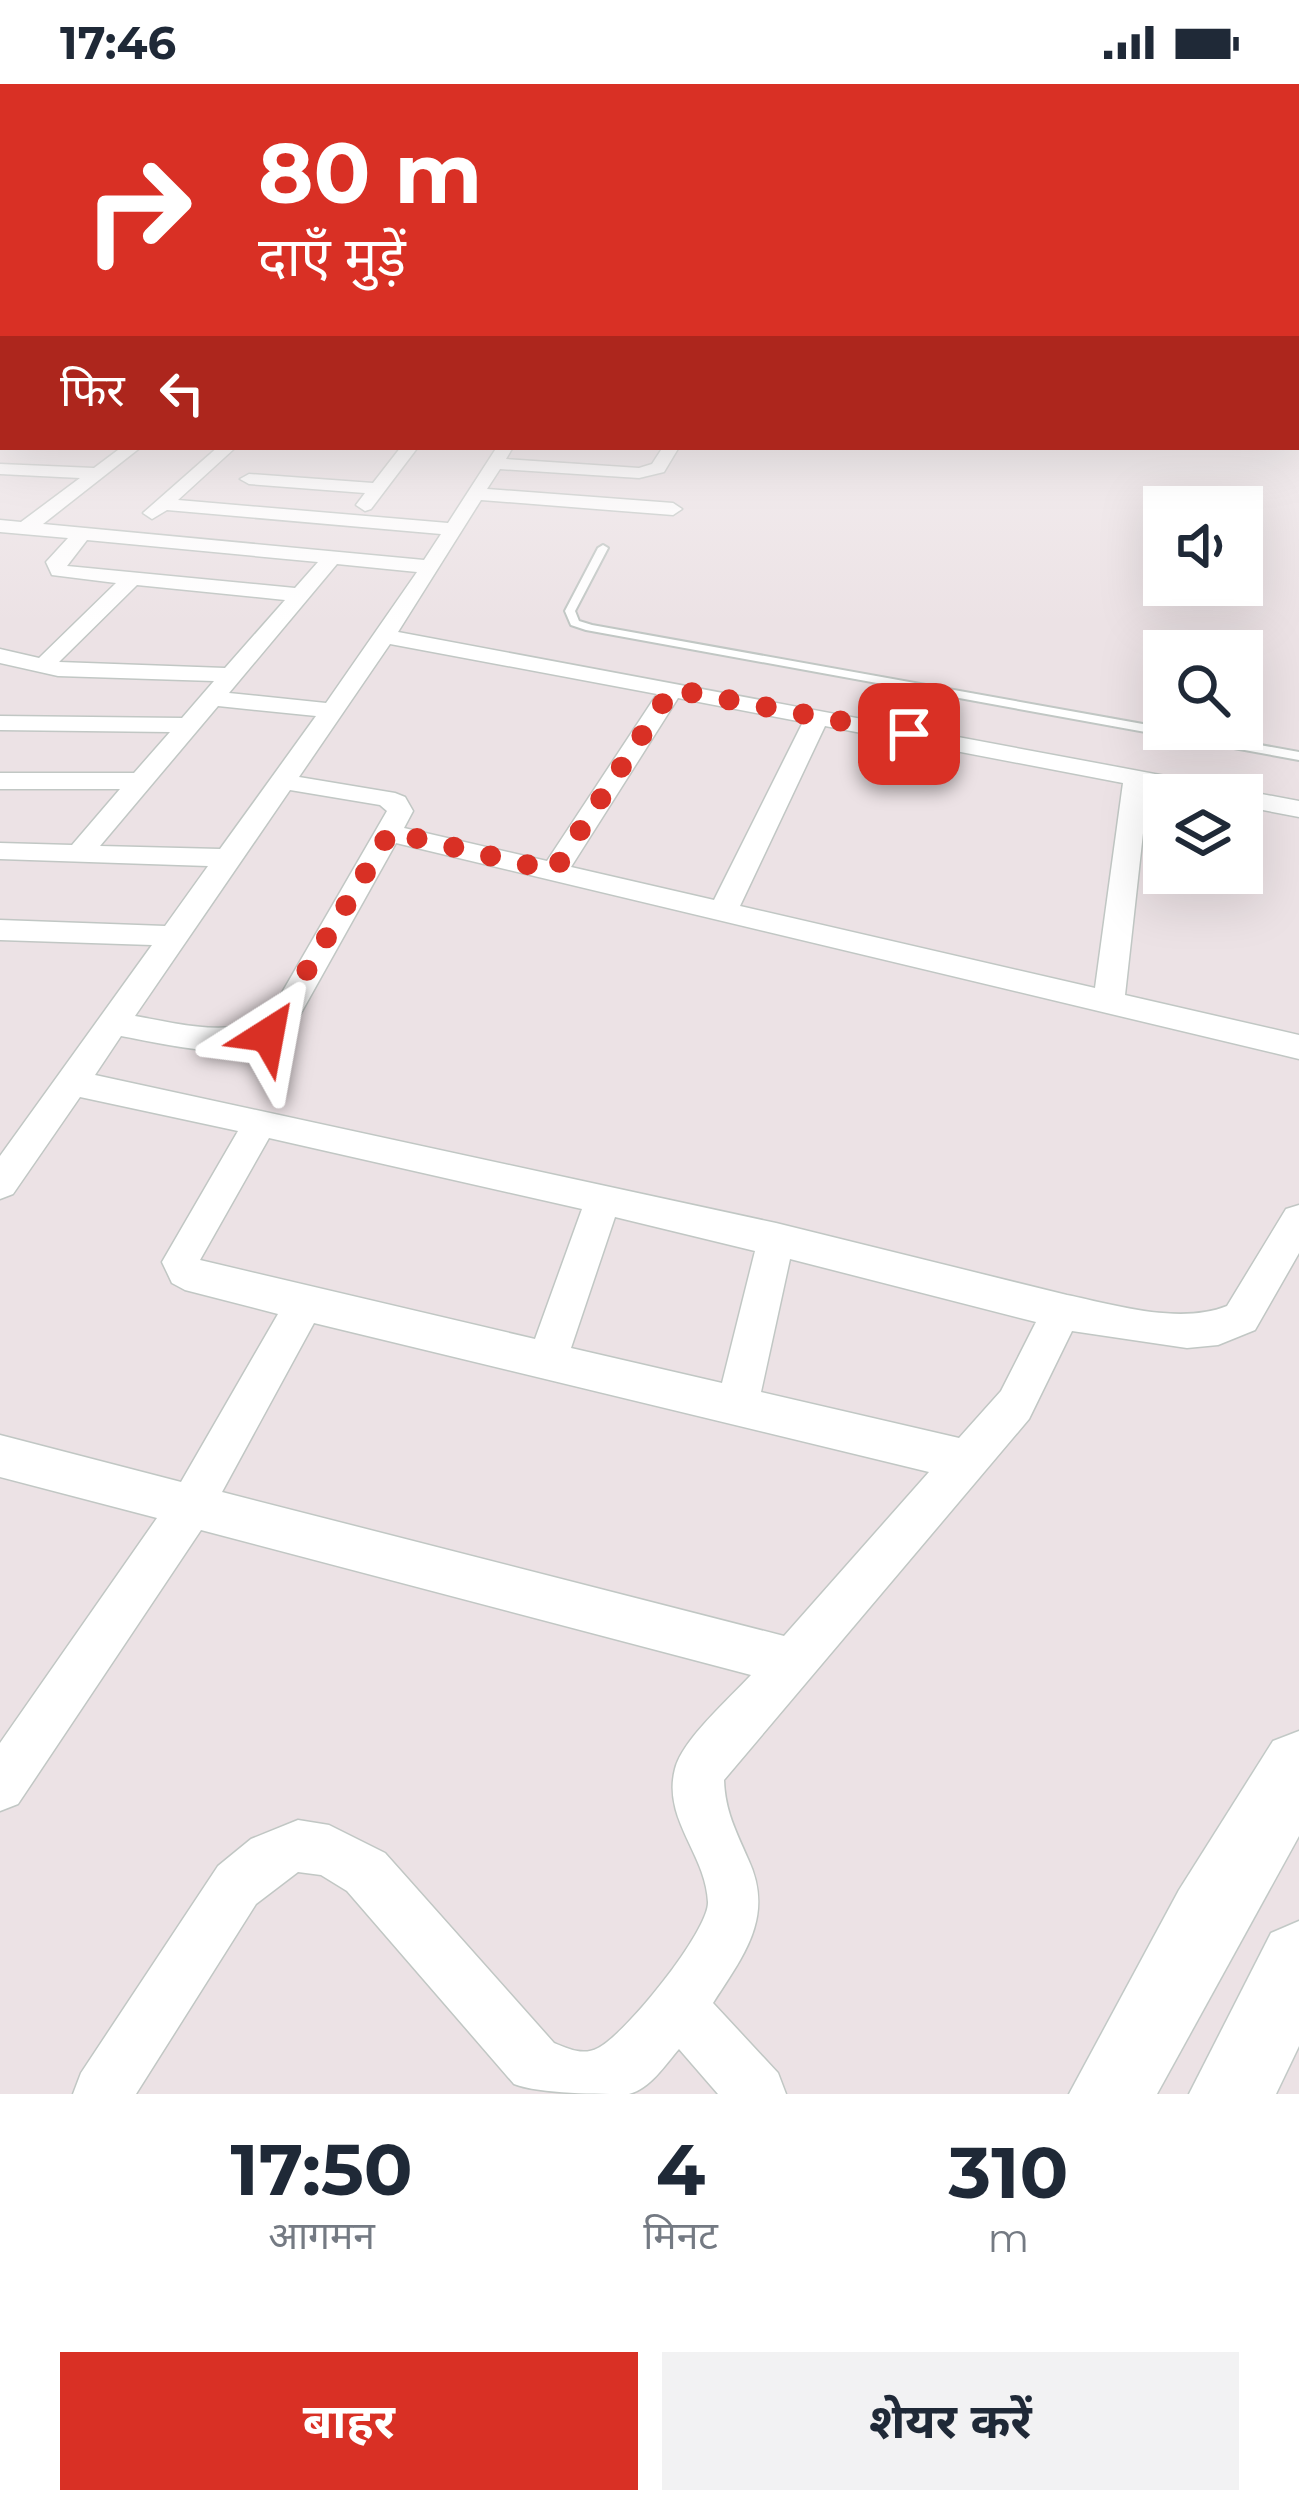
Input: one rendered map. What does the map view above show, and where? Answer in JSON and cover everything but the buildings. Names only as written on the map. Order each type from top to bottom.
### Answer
[{"type":"main road","points":[[1111,2094],[1207,1918],[1299,1767]]},
{"type":"main road","points":[[1232,2094],[1294,1987]]},
{"type":"street","points":[[20,470],[44,450]]},
{"type":"street","points":[[26,528],[129,450]]},
{"type":"street","points":[[124,538],[225,450]]},
{"type":"street","points":[[352,520],[408,450]]},
{"type":"street","points":[[582,470],[593,450]]},
{"type":"street","points":[[0,1184],[384,636],[500,456],[582,470],[648,472],[658,468],[669,450]]},
{"type":"street","points":[[0,469],[100,474]]},
{"type":"street","points":[[249,479],[377,489]]},
{"type":"street","points":[[476,494],[673,509]]},
{"type":"street","points":[[162,504],[454,529]]},
{"type":"street","points":[[0,526],[430,567]]},
{"type":"street","points":[[82,534],[55,567],[130,580],[299,595]]},
{"type":"street","points":[[80,852],[332,558]]},
{"type":"street","points":[[42,667],[130,580]]},
{"type":"street","points":[[384,636],[1143,779]]},
{"type":"street","points":[[0,656],[42,667],[230,675]]},
{"type":"street","points":[[554,871],[672,689]]},
{"type":"street","points":[[211,698],[330,710]]},
{"type":"street","points":[[723,911],[818,717]]},
{"type":"street","points":[[0,724],[188,725]]},
{"type":"street","points":[[1109,1002],[1136,778]]},
{"type":"street","points":[[0,781],[141,782]]},
{"type":"street","points":[[112,1023],[238,1040],[268,1035],[400,811],[397,802],[279,781]]},
{"type":"street","points":[[1263,802],[1299,809]]},
{"type":"street","points":[[390,832],[1299,1047]]},
{"type":"street","points":[[0,851],[225,858]]},
{"type":"street","points":[[0,930],[171,936]]},
{"type":"street","points":[[70,1082],[603,1199],[1062,1311],[1182,1331],[1227,1328],[1240,1318],[1299,1220]]},
{"type":"street","points":[[261,1122],[182,1262],[185,1271],[198,1278],[969,1461]]},
{"type":"street","points":[[547,1363],[603,1199]]},
{"type":"street","points":[[736,1407],[776,1239]]},
{"type":"street","points":[[0,1786],[191,1506],[303,1306]]},
{"type":"street","points":[[102,2094],[237,1885],[264,1859],[301,1844],[332,1848],[366,1872],[534,2065],[576,2081],[602,2079],[633,2059],[678,2006],[729,1929],[735,1907],[732,1882],[700,1814],[700,1771],[1015,1405],[1062,1311]]},
{"type":"street","points":[[0,1456],[793,1662]]},
{"type":"street","points":[[678,2006],[757,2094]]},
{"type":"lane","points":[[603,548],[570,611],[575,623],[590,628],[1299,756]]},
{"type":"route","points":[[268,1035],[280,1023],[390,832],[554,871],[672,689],[909,734]]}]
